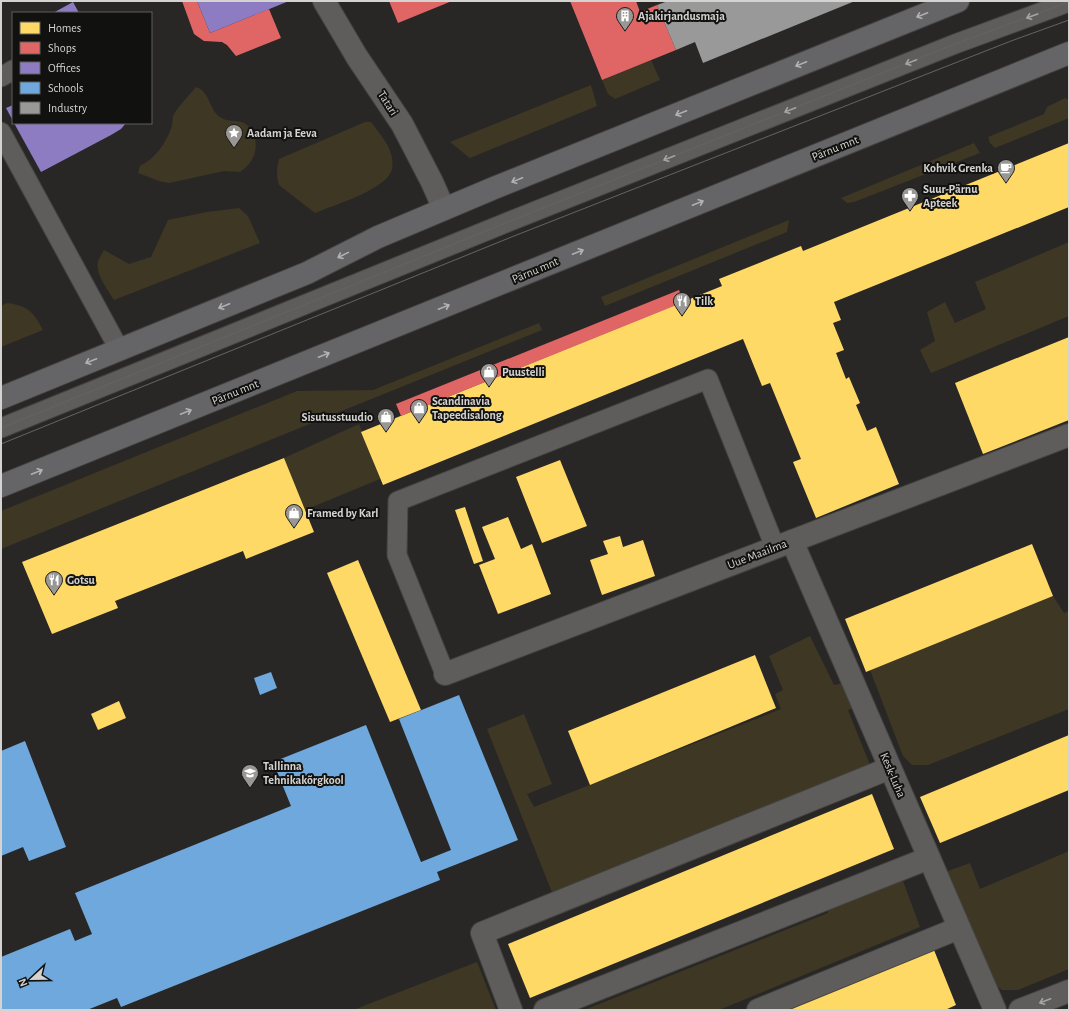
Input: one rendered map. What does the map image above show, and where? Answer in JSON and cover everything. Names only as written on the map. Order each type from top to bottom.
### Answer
[{"type":"main road","points":[[1,398],[307,273],[378,237],[444,209],[958,1]]},
{"type":"main road","name":"Pärnu mnt","points":[[1,486],[1069,53]]},
{"type":"street","name":"Tatari","points":[[324,1],[357,58],[402,124],[432,182],[444,209]]},
{"type":"street","name":"Uue Maailma","points":[[445,674],[1069,435]]},
{"type":"street","name":"Kesk-Luha","points":[[783,544],[890,768],[995,1010]]},
{"type":"street","points":[[511,1010],[482,933],[890,768]]},
{"type":"street","points":[[545,1010],[929,858]]},
{"type":"street","points":[[758,1010],[959,928]]},
{"type":"street","points":[[1020,1010],[1069,991]]},
{"type":"lane","points":[[1,428],[955,44],[1069,2]]},
{"type":"lane","points":[[1,77],[12,71]]},
{"type":"lane","points":[[1,132],[119,349]]},
{"type":"lane","points":[[445,674],[397,555],[398,501],[708,379],[783,544]]},
{"type":"shaded area","points":[[651,60],[660,80],[615,99],[608,94],[602,80]]},
{"type":"shaded area","points":[[591,85],[597,106],[470,158],[450,142]]},
{"type":"shaded area","points":[[196,87],[204,92],[216,114],[222,119],[244,123],[252,130],[256,146],[254,156],[250,163],[240,172],[224,171],[169,183],[138,173],[140,166],[151,159],[160,149],[172,126],[174,114]]},
{"type":"shaded area","points":[[1065,98],[1069,100],[1069,118],[995,148],[990,143],[988,137],[1044,114],[1047,107]]},
{"type":"shaded area","points":[[365,122],[371,122],[385,141],[392,156],[391,172],[386,179],[378,185],[357,197],[315,213],[279,185],[277,172],[279,159]]},
{"type":"shaded area","points":[[974,143],[980,153],[854,202],[847,203],[841,198]]},
{"type":"shaded area","points":[[239,208],[248,216],[260,243],[114,300],[98,272],[98,262],[104,250],[129,264],[151,257],[168,220],[207,212]]},
{"type":"shaded area","points":[[789,220],[787,232],[605,306],[601,297]]},
{"type":"shaded area","points":[[1069,242],[1069,316],[931,373],[920,350],[935,341],[927,312],[945,302],[955,323],[986,309],[975,282]]},
{"type":"shaded area","points":[[7,303],[20,306],[30,311],[43,330],[1,347],[1,306]]},
{"type":"shaded area","points":[[539,323],[542,330],[1,549],[1,511],[297,391],[373,390]]},
{"type":"shaded area","points":[[359,424],[380,479],[305,510],[284,458]]},
{"type":"shaded area","points":[[1053,596],[1064,613],[1069,611],[1069,709],[928,765],[912,765],[903,756],[870,670]]},
{"type":"shaded area","points":[[810,636],[834,685],[847,682],[858,706],[848,710],[872,770],[555,900],[487,729],[524,714],[552,784],[527,794],[534,807],[781,709],[775,694],[783,690],[769,656]]},
{"type":"shaded area","points":[[1069,851],[1069,969],[1018,990],[1002,990],[990,981],[937,875],[970,863],[980,889]]},
{"type":"shaded area","points":[[900,873],[920,927],[719,1010],[584,1010],[828,913],[826,904]]},
{"type":"shaded area","points":[[477,962],[496,1010],[353,1010]]},
{"type":"building: Homes","points":[[1069,143],[1069,207],[834,302],[841,320],[833,323],[844,350],[836,353],[846,379],[849,377],[860,403],[856,405],[867,431],[876,427],[899,484],[816,518],[793,462],[801,459],[770,383],[762,386],[743,339],[383,485],[361,432],[722,286],[719,279],[801,246],[803,251]]},
{"type":"building: Homes","points":[[1069,337],[1069,420],[983,454],[955,383]]},
{"type":"building: Homes","points":[[284,458],[314,532],[246,559],[243,551],[115,601],[118,608],[52,634],[22,562]]},
{"type":"building: Homes","points":[[560,460],[587,526],[542,543],[516,477]]},
{"type":"building: Homes","points":[[465,507],[483,561],[474,564],[455,510]]},
{"type":"building: Homes","points":[[508,517],[521,549],[532,544],[551,594],[498,614],[479,565],[495,559],[482,527]]},
{"type":"building: Homes","points":[[620,536],[623,547],[643,540],[655,576],[602,595],[590,560],[608,554],[603,541]]},
{"type":"building: Homes","points":[[1032,544],[1053,596],[866,672],[845,619]]},
{"type":"building: Homes","points":[[358,560],[421,710],[390,722],[327,573]]},
{"type":"building: Homes","points":[[755,655],[776,708],[590,785],[568,731]]},
{"type":"building: Homes","points":[[119,701],[126,718],[98,730],[91,714]]},
{"type":"building: Homes","points":[[1069,735],[1069,790],[940,843],[920,797]]},
{"type":"building: Homes","points":[[872,794],[894,849],[530,998],[508,944]]},
{"type":"building: Homes","points":[[934,950],[956,1005],[945,1010],[787,1010]]},
{"type":"building: Shops","points":[[182,1],[197,1],[210,33],[269,9],[281,38],[236,56],[227,45],[222,42],[204,41],[194,34]]},
{"type":"building: Shops","points":[[389,1],[452,1],[398,23]]},
{"type":"building: Shops","name":"Ajakirjandusmaja","points":[[570,1],[636,1],[640,12],[657,5],[676,50],[602,80]]},
{"type":"building: Shops","points":[[679,290],[684,302],[401,416],[396,404]]},
{"type":"building: Offices","points":[[197,1],[289,1],[210,33]]},
{"type":"building: Offices","points":[[73,2],[78,12],[55,12]]},
{"type":"building: Offices","points":[[12,105],[12,119],[6,108]]},
{"type":"building: Offices","points":[[15,124],[125,124],[121,129],[111,135],[41,172]]},
{"type":"building: Schools","points":[[271,672],[277,688],[260,695],[254,678]]},
{"type":"building: Schools","points":[[459,695],[518,840],[437,872],[440,880],[121,1007],[117,998],[87,1010],[1,1010],[1,957],[70,929],[75,941],[92,934],[75,893],[291,806],[273,762],[366,725],[421,862],[451,850],[399,719]]},
{"type":"building: Schools","points":[[25,741],[66,847],[29,861],[23,847],[1,856],[1,751]]},
{"type":"building: Industry","points":[[668,1],[855,1],[703,63],[695,42],[676,50],[657,5]]},
{"type":"tram line","points":[[1,428],[508,222],[955,44],[1069,2]]},
{"type":"tram line","points":[[1,444],[514,236],[1011,41],[1069,20]]},
{"type":"place","name":"Ajakirjandusmaja","points":[[625,31]]},
{"type":"place","name":"Aadam ja Eeva","points":[[234,148]]},
{"type":"place","name":"Kohvik Grenka","points":[[1006,183]]},
{"type":"place","name":"Suur-Pärnu Apteek","points":[[910,211]]},
{"type":"place","name":"Tilk","points":[[682,316]]},
{"type":"place","name":"Puustelli","points":[[489,387]]},
{"type":"place","name":"Scandinavia Tapeedisalong","points":[[419,423]]},
{"type":"place","name":"Sisutusstuudio","points":[[386,432]]},
{"type":"place","name":"Framed by Karl","points":[[294,528]]},
{"type":"place","name":"Gotsu","points":[[54,595]]},
{"type":"place","name":"Tallinna Tehnikakõrgkool","points":[[250,788]]}]
